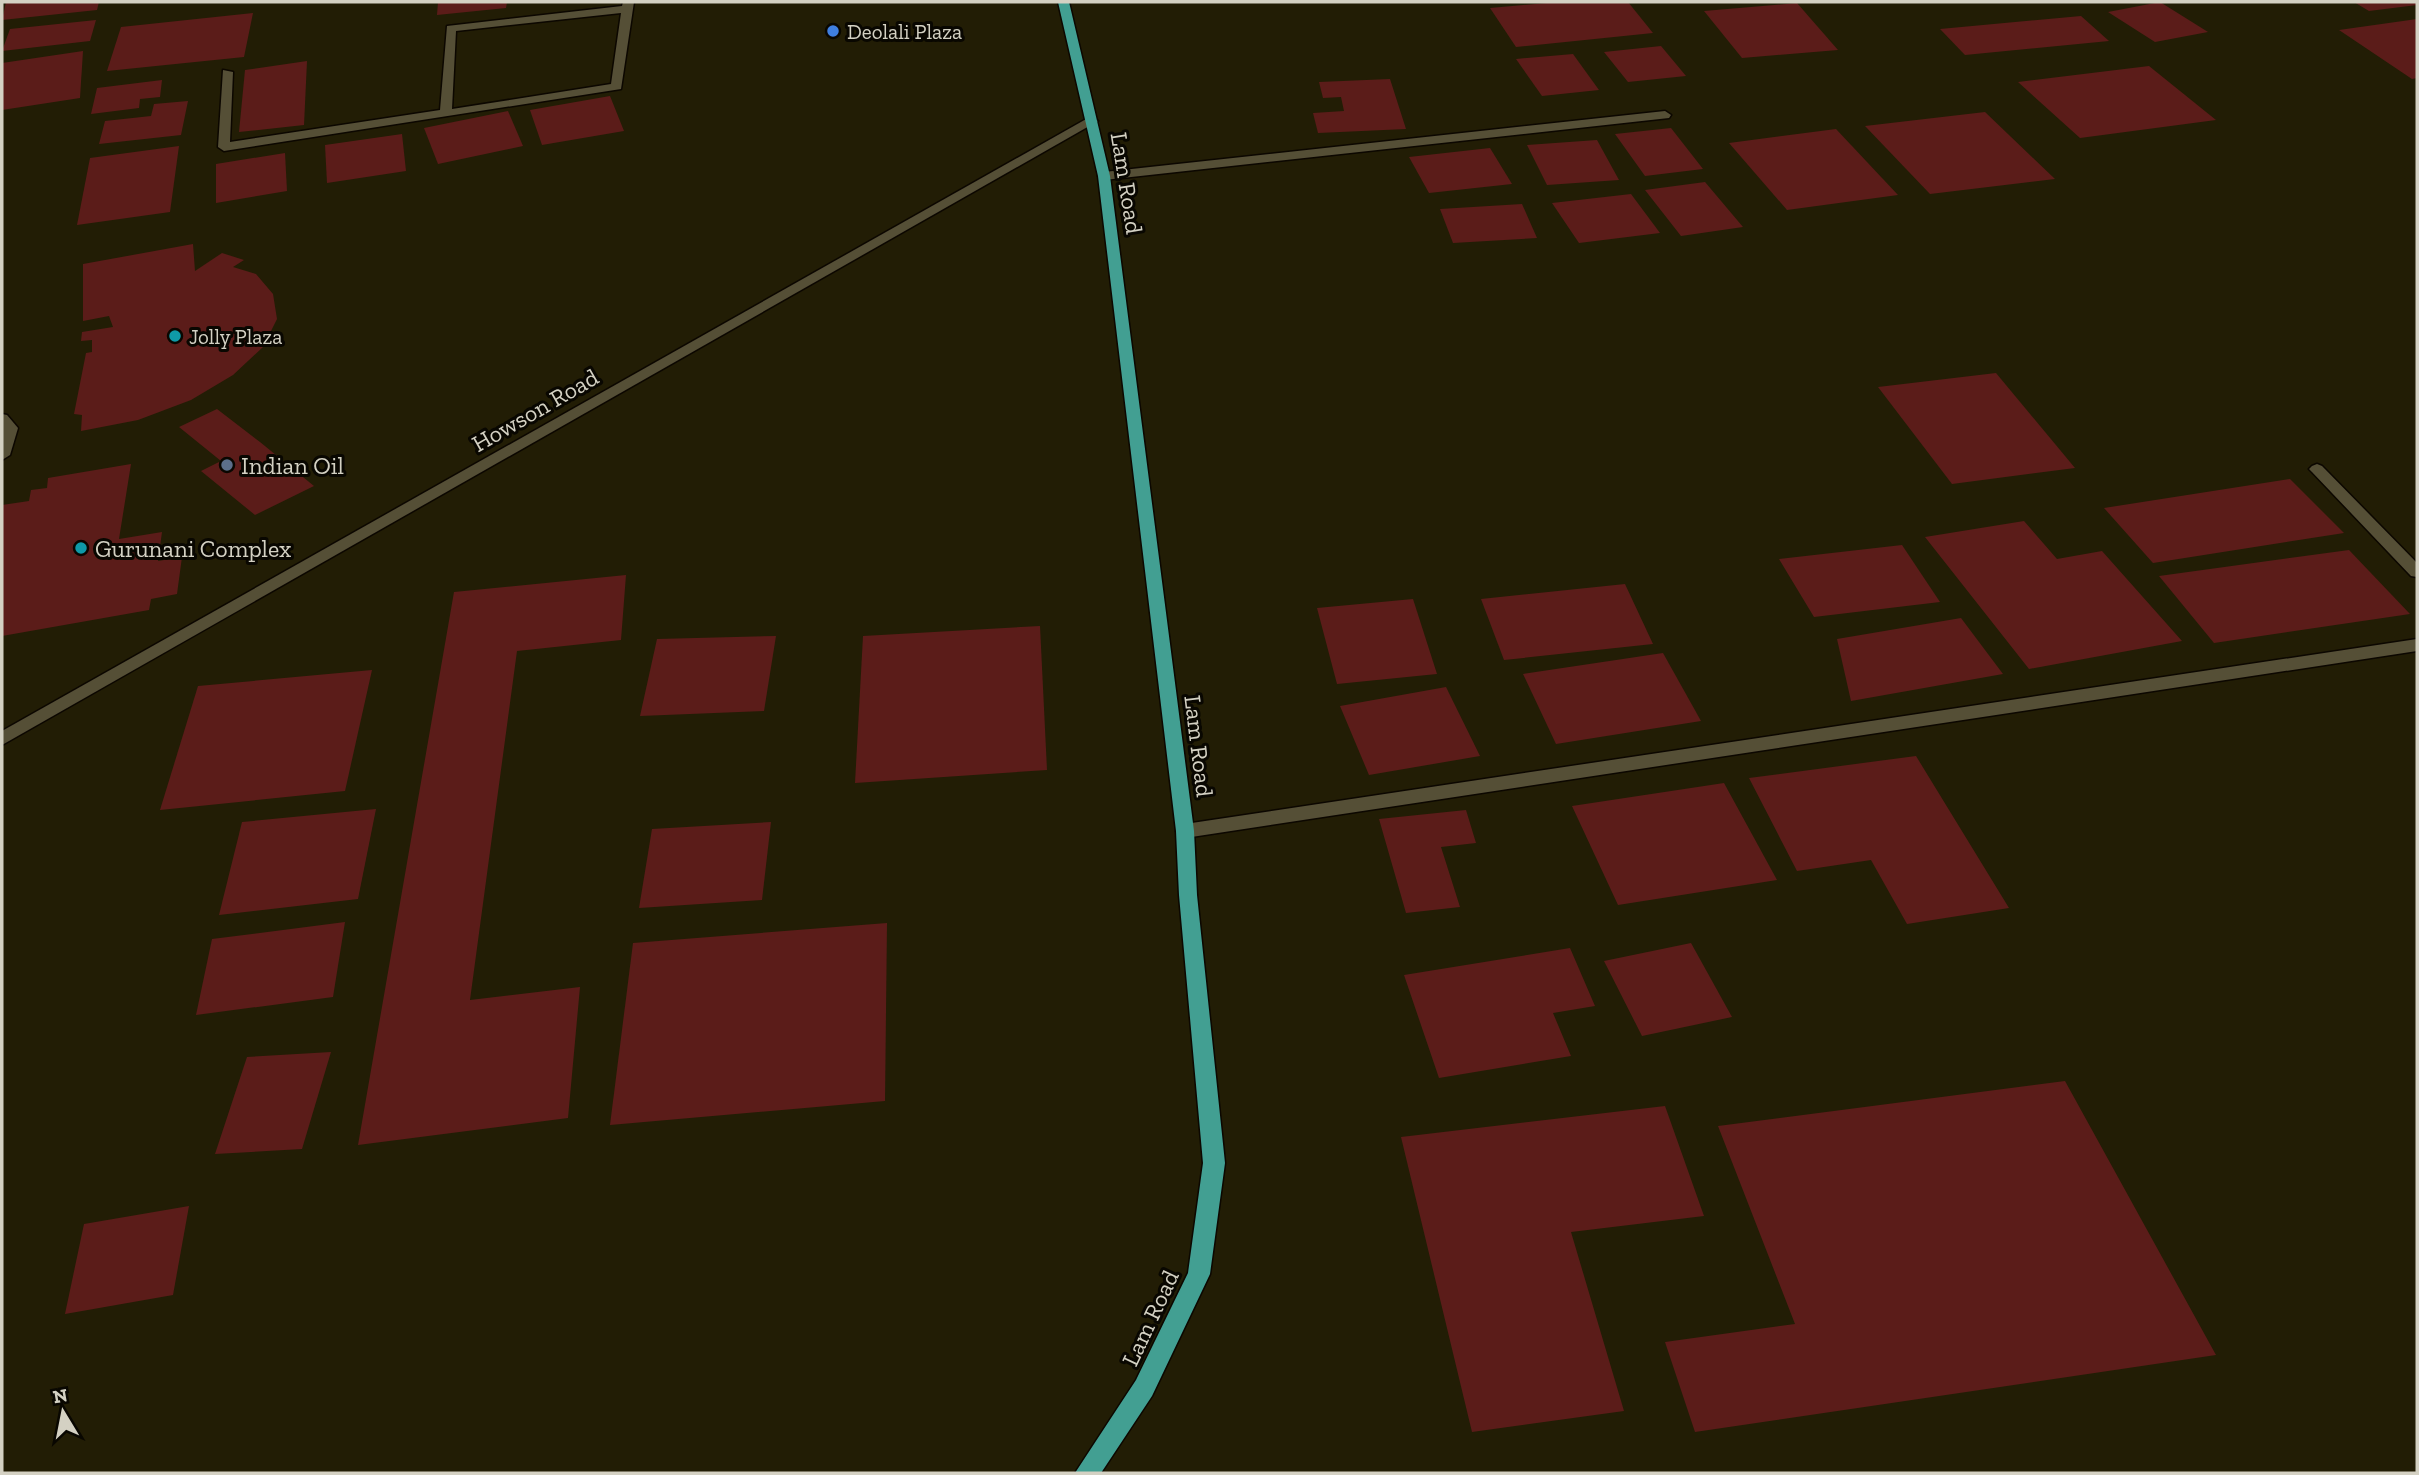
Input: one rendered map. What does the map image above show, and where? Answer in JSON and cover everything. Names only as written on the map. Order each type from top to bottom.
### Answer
[{"type":"main road","name":"Lam Road","points":[[1063,2],[1104,176],[1185,831],[1188,894],[1214,1163],[1199,1274],[1144,1388],[1087,1473]]},
{"type":"street","points":[[227,72],[224,147],[617,87],[627,5],[451,28],[446,113]]},
{"type":"street","points":[[1104,176],[1665,115]]},
{"type":"street","name":"Howson Road","points":[[4,734],[1092,121]]},
{"type":"street","points":[[2,418],[11,428],[2,455]]},
{"type":"street","points":[[2317,469],[2417,572]]},
{"type":"street","points":[[1185,831],[2417,645]]},
{"type":"building","points":[[6,2],[99,2],[97,10],[2,20]]},
{"type":"building","points":[[438,2],[507,2],[506,8],[437,15]]},
{"type":"building","points":[[1558,2],[1628,2],[1653,33],[1516,47],[1490,8]]},
{"type":"building","points":[[2160,2],[2208,32],[2155,42],[2108,12]]},
{"type":"building","points":[[2354,2],[2417,2],[2417,5],[2369,11]]},
{"type":"building","points":[[1797,3],[1838,50],[1742,58],[1704,11]]},
{"type":"building","points":[[253,13],[244,57],[107,71],[121,27]]},
{"type":"building","points":[[2081,16],[2109,41],[1965,55],[1940,29]]},
{"type":"building","points":[[2417,19],[2417,78],[2412,79],[2339,30]]},
{"type":"building","points":[[96,20],[90,41],[2,51],[10,29]]},
{"type":"building","points":[[1661,46],[1686,76],[1628,82],[1604,52]]},
{"type":"building","points":[[83,51],[80,98],[2,110],[2,63]]},
{"type":"building","points":[[1573,54],[1599,90],[1542,96],[1516,59]]},
{"type":"building","points":[[307,61],[304,125],[239,132],[245,70]]},
{"type":"building","points":[[2149,66],[2216,120],[2080,138],[2018,82]]},
{"type":"building","points":[[1390,79],[1406,129],[1318,133],[1313,113],[1344,111],[1341,97],[1323,98],[1319,82]]},
{"type":"building","points":[[162,80],[160,97],[140,99],[139,108],[91,114],[97,88]]},
{"type":"building","points":[[610,96],[624,131],[542,145],[530,110]]},
{"type":"building","points":[[188,101],[181,135],[99,144],[105,121],[151,116],[154,104]]},
{"type":"building","points":[[508,111],[523,146],[438,164],[424,128]]},
{"type":"building","points":[[1985,112],[2055,179],[1930,194],[1865,126]]},
{"type":"building","points":[[1671,128],[1703,169],[1645,176],[1615,134]]},
{"type":"building","points":[[1836,129],[1898,195],[1787,210],[1729,143]]},
{"type":"building","points":[[402,134],[406,171],[327,183],[325,145]]},
{"type":"building","points":[[1597,140],[1619,180],[1547,185],[1527,145]]},
{"type":"building","points":[[179,146],[170,212],[77,225],[90,158]]},
{"type":"building","points":[[1490,148],[1512,184],[1429,193],[1409,157]]},
{"type":"building","points":[[285,153],[287,191],[216,203],[216,164]]},
{"type":"building","points":[[1705,182],[1743,227],[1681,236],[1645,190]]},
{"type":"building","points":[[1631,194],[1660,233],[1579,243],[1552,203]]},
{"type":"building","points":[[1522,204],[1537,238],[1453,243],[1440,209]]},
{"type":"building","name":"Jolly Plaza","points":[[193,244],[195,271],[222,253],[244,260],[233,267],[256,274],[273,294],[277,319],[263,347],[233,375],[191,400],[138,420],[81,431],[82,415],[74,414],[86,353],[92,352],[92,340],[81,341],[82,332],[113,327],[109,316],[83,321],[83,264]]},
{"type":"building","points":[[1996,373],[2075,468],[1952,484],[1878,387]]},
{"type":"building","points":[[217,409],[314,486],[255,515],[201,471],[221,461],[179,427]]},
{"type":"building","name":"Gurunani Complex","points":[[131,464],[119,539],[162,532],[158,561],[182,557],[177,594],[151,599],[149,610],[2,636],[2,505],[29,501],[31,490],[47,488],[48,478]]},
{"type":"building","points":[[2290,479],[2344,533],[2153,563],[2104,508]]},
{"type":"building","points":[[2024,521],[2057,559],[2102,551],[2182,641],[2029,669],[1925,537]]},
{"type":"building","points":[[1902,545],[1940,602],[1814,617],[1779,559]]},
{"type":"building","points":[[2349,550],[2410,614],[2214,643],[2159,576]]},
{"type":"building","points":[[626,575],[621,640],[517,651],[470,1000],[580,987],[568,1118],[358,1145],[454,592]]},
{"type":"building","points":[[1625,584],[1653,644],[1504,660],[1481,599]]},
{"type":"building","points":[[1413,599],[1437,674],[1337,684],[1317,608]]},
{"type":"building","points":[[1961,618],[2003,674],[1851,701],[1837,639]]},
{"type":"building","points":[[1040,626],[1047,770],[855,783],[863,636]]},
{"type":"building","points":[[776,636],[764,711],[640,716],[657,639]]},
{"type":"building","points":[[1663,653],[1701,721],[1556,744],[1523,674]]},
{"type":"building","points":[[372,670],[345,791],[160,810],[198,686]]},
{"type":"building","points":[[1446,687],[1480,756],[1369,775],[1340,706]]},
{"type":"building","points":[[1916,756],[2009,908],[1907,924],[1871,860],[1797,871],[1749,778]]},
{"type":"building","points":[[1724,783],[1777,880],[1618,905],[1572,806]]},
{"type":"building","points":[[376,809],[358,899],[219,915],[242,822]]},
{"type":"building","points":[[1466,810],[1476,843],[1441,847],[1460,907],[1406,913],[1379,819]]},
{"type":"building","points":[[771,822],[762,900],[639,908],[652,829]]},
{"type":"building","points":[[345,922],[333,997],[196,1015],[212,939]]},
{"type":"building","points":[[887,923],[885,1101],[610,1125],[633,943]]},
{"type":"building","points":[[1691,943],[1732,1017],[1642,1036],[1604,961]]},
{"type":"building","points":[[1570,948],[1595,1006],[1553,1013],[1571,1056],[1439,1078],[1404,975]]},
{"type":"building","points":[[331,1052],[302,1149],[215,1154],[247,1057]]},
{"type":"building","points":[[2065,1081],[2216,1355],[1695,1432],[1665,1342],[1795,1324],[1718,1126]]},
{"type":"building","points":[[1665,1106],[1704,1216],[1571,1232],[1624,1411],[1472,1432],[1401,1137]]},
{"type":"building","points":[[189,1206],[173,1295],[65,1314],[84,1224]]},
{"type":"place","name":"Deolali Plaza","points":[[833,31]]},
{"type":"place","name":"Jolly Plaza","points":[[175,336]]},
{"type":"place","name":"Indian Oil","points":[[227,465]]},
{"type":"place","name":"Gurunani Complex","points":[[81,548]]}]
